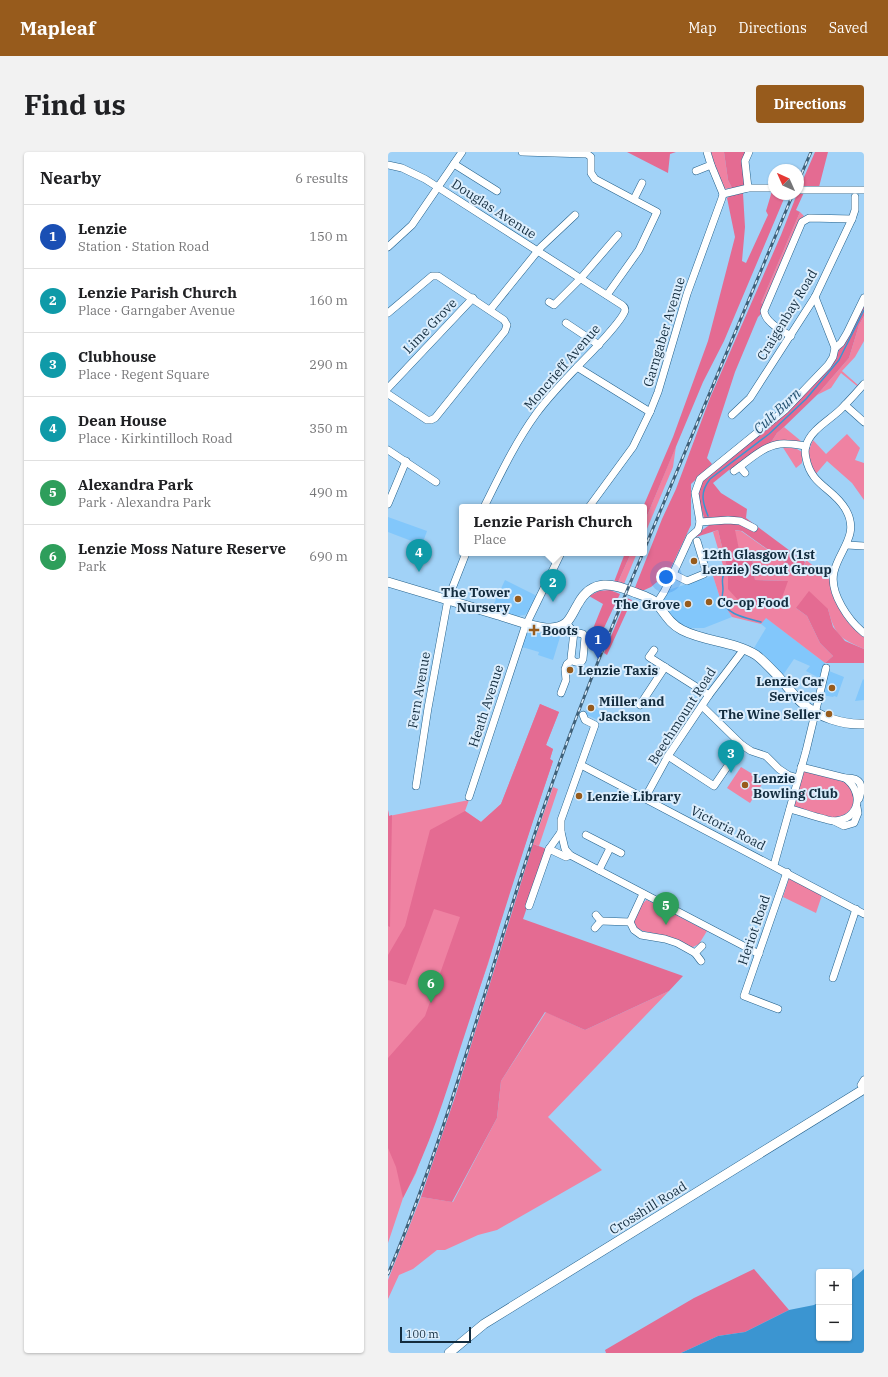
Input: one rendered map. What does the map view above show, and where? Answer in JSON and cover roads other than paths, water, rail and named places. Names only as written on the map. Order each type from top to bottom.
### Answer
[{"type":"main road","points":[[388,582],[527,623],[550,628],[561,626],[566,623],[573,616],[578,603],[586,593],[600,585],[610,584],[618,586],[657,603],[670,622],[681,630],[699,637],[744,649],[756,655],[803,703],[816,712],[837,721],[864,724]]},
{"type":"main road","name":"Crosshill Road","points":[[449,1353],[484,1324],[863,1085]]},
{"type":"street","points":[[388,247],[410,227],[462,152]]},
{"type":"street","points":[[522,152],[587,154],[591,157],[591,174],[595,179],[657,212],[657,215],[639,250],[607,295]]},
{"type":"street","points":[[708,152],[722,194],[748,188],[768,188]]},
{"type":"street","points":[[748,188],[745,161],[749,152]]},
{"type":"street","points":[[454,164],[497,191]]},
{"type":"street","points":[[695,171],[711,164]]},
{"type":"street","name":"Douglas Avenue","points":[[388,165],[402,168],[438,187],[581,278],[625,308]]},
{"type":"street","points":[[634,199],[642,183]]},
{"type":"street","points":[[804,190],[864,190]]},
{"type":"street","name":"Garngaber Avenue","points":[[591,504],[633,447],[650,412],[658,392],[687,294],[719,209],[722,194]]},
{"type":"street","name":"Craigenbay Road","points":[[732,415],[750,398],[815,297],[852,219],[855,210],[855,197]]},
{"type":"street","name":"Douglas Avenue","points":[[537,251],[575,215]]},
{"type":"street","points":[[791,336],[768,320],[764,315],[764,311],[802,222],[809,218],[852,219]]},
{"type":"street","points":[[549,302],[554,305],[581,278],[618,235]]},
{"type":"street","points":[[490,310],[537,251]]},
{"type":"street","points":[[388,313],[435,275],[473,298],[504,320],[506,325],[505,331],[435,418],[427,420],[388,394]]},
{"type":"street","points":[[657,603],[673,574],[690,537],[698,530],[700,522],[695,493],[700,479],[785,410],[828,365],[833,357],[835,348],[815,297]]},
{"type":"street","name":"Lime Grove","points":[[388,388],[473,298]]},
{"type":"street","points":[[835,348],[844,338],[864,298]]},
{"type":"street","name":"Moncrieff Avenue","points":[[486,504],[515,447],[532,420],[547,400],[599,345],[625,311],[625,308]]},
{"type":"street","points":[[566,323],[599,345]]},
{"type":"street","points":[[577,367],[650,412]]},
{"type":"street","points":[[864,384],[846,405],[814,433],[806,446],[807,464],[814,477],[837,498],[847,511],[850,532],[847,546],[838,561],[833,574],[834,586],[838,598],[848,617],[864,633]]},
{"type":"street","points":[[846,405],[864,422]]},
{"type":"street","points":[[745,473],[737,469],[758,454],[775,445],[782,444],[806,446]]},
{"type":"street","points":[[388,450],[436,482]]},
{"type":"street","points":[[388,504],[406,461]]},
{"type":"street","points":[[700,522],[728,520],[740,521],[754,528]]},
{"type":"street","points":[[673,574],[687,581],[704,574],[706,571],[697,541]]},
{"type":"street","points":[[847,546],[864,546]]},
{"type":"street","points":[[692,552],[699,550]]},
{"type":"street","points":[[448,599],[465,556]]},
{"type":"street","points":[[527,623],[560,556]]},
{"type":"street","name":"Fern Avenue","points":[[416,786],[428,708],[448,599]]},
{"type":"street","name":"Heath Avenue","points":[[469,797],[527,623]]},
{"type":"street","points":[[566,623],[574,632],[583,634],[585,637],[582,661],[575,662],[572,660]]},
{"type":"street","points":[[572,660],[574,632]]},
{"type":"street","name":"Beechmount Road","points":[[645,798],[668,756],[709,695],[744,649]]},
{"type":"street","points":[[654,650],[649,656],[709,695]]},
{"type":"street","points":[[561,694],[566,680],[566,664],[572,660]]},
{"type":"street","points":[[640,706],[665,667]]},
{"type":"street","points":[[774,865],[802,767],[826,668]]},
{"type":"street","points":[[702,706],[742,745],[751,751],[766,756],[779,769],[788,775],[798,778]]},
{"type":"street","points":[[583,715],[585,720],[594,725],[561,820],[561,832],[565,849],[570,855],[759,954]]},
{"type":"street","points":[[668,756],[714,786],[742,745]]},
{"type":"street","name":"Victoria Road","points":[[581,765],[774,865],[864,914]]},
{"type":"street","points":[[790,808],[833,821],[851,815],[857,807],[859,799],[856,788],[845,778],[802,767]]},
{"type":"street","points":[[529,906],[549,849],[561,832]]},
{"type":"street","points":[[586,835],[621,853]]},
{"type":"street","points":[[599,870],[610,848]]},
{"type":"street","points":[[549,849],[566,857],[570,855]]},
{"type":"street","name":"Heriot Road","points":[[778,1009],[744,996],[787,872]]},
{"type":"street","points":[[630,922],[644,894]]},
{"type":"street","points":[[833,978],[856,909]]},
{"type":"street","points":[[595,928],[598,918],[630,922]]},
{"type":"street","points":[[630,922],[634,930],[641,935],[665,939],[677,943],[695,953],[701,961]]},
{"type":"street","points":[[695,953],[702,946]]},
{"type":"waterway","name":"Cult Burn","points":[[708,516],[704,506],[703,492],[710,479],[769,434],[806,399],[839,360],[864,310]]},
{"type":"waterway","name":"Cult Burn","points":[[724,574],[722,580],[722,599],[724,605],[733,613],[761,622]]},
{"type":"railway","points":[[804,168],[811,152]]},
{"type":"railway","points":[[647,543],[790,200]]},
{"type":"railway","points":[[388,1274],[410,1220],[448,1112],[516,891],[546,800],[586,693],[642,556]]},
{"type":"place","name":"12th Glasgow (1st Lenzie) Scout Group","points":[[694,561]]},
{"type":"place","name":"Dean House","points":[[419,572]]},
{"type":"place","name":"The Tower Nursery","points":[[518,599]]},
{"type":"place","name":"Lenzie Parish Church","points":[[553,602]]},
{"type":"place","name":"Co-op Food","points":[[709,602]]},
{"type":"place","name":"The Grove","points":[[688,604]]},
{"type":"place","name":"Boots","points":[[534,630]]},
{"type":"place","name":"Lenzie","points":[[598,659]]},
{"type":"place","name":"Lenzie Taxis","points":[[570,670]]},
{"type":"place","name":"Lenzie Car Services","points":[[832,688]]},
{"type":"place","name":"Miller and Jackson","points":[[591,708]]},
{"type":"place","name":"The Wine Seller","points":[[829,714]]},
{"type":"place","name":"Clubhouse","points":[[731,773]]},
{"type":"place","name":"Lenzie Bowling Club","points":[[745,785]]},
{"type":"place","name":"Lenzie Library","points":[[579,796]]},
{"type":"place","name":"Alexandra Park","points":[[666,925]]},
{"type":"place","name":"Lenzie Moss Nature Reserve","points":[[431,1003]]}]
